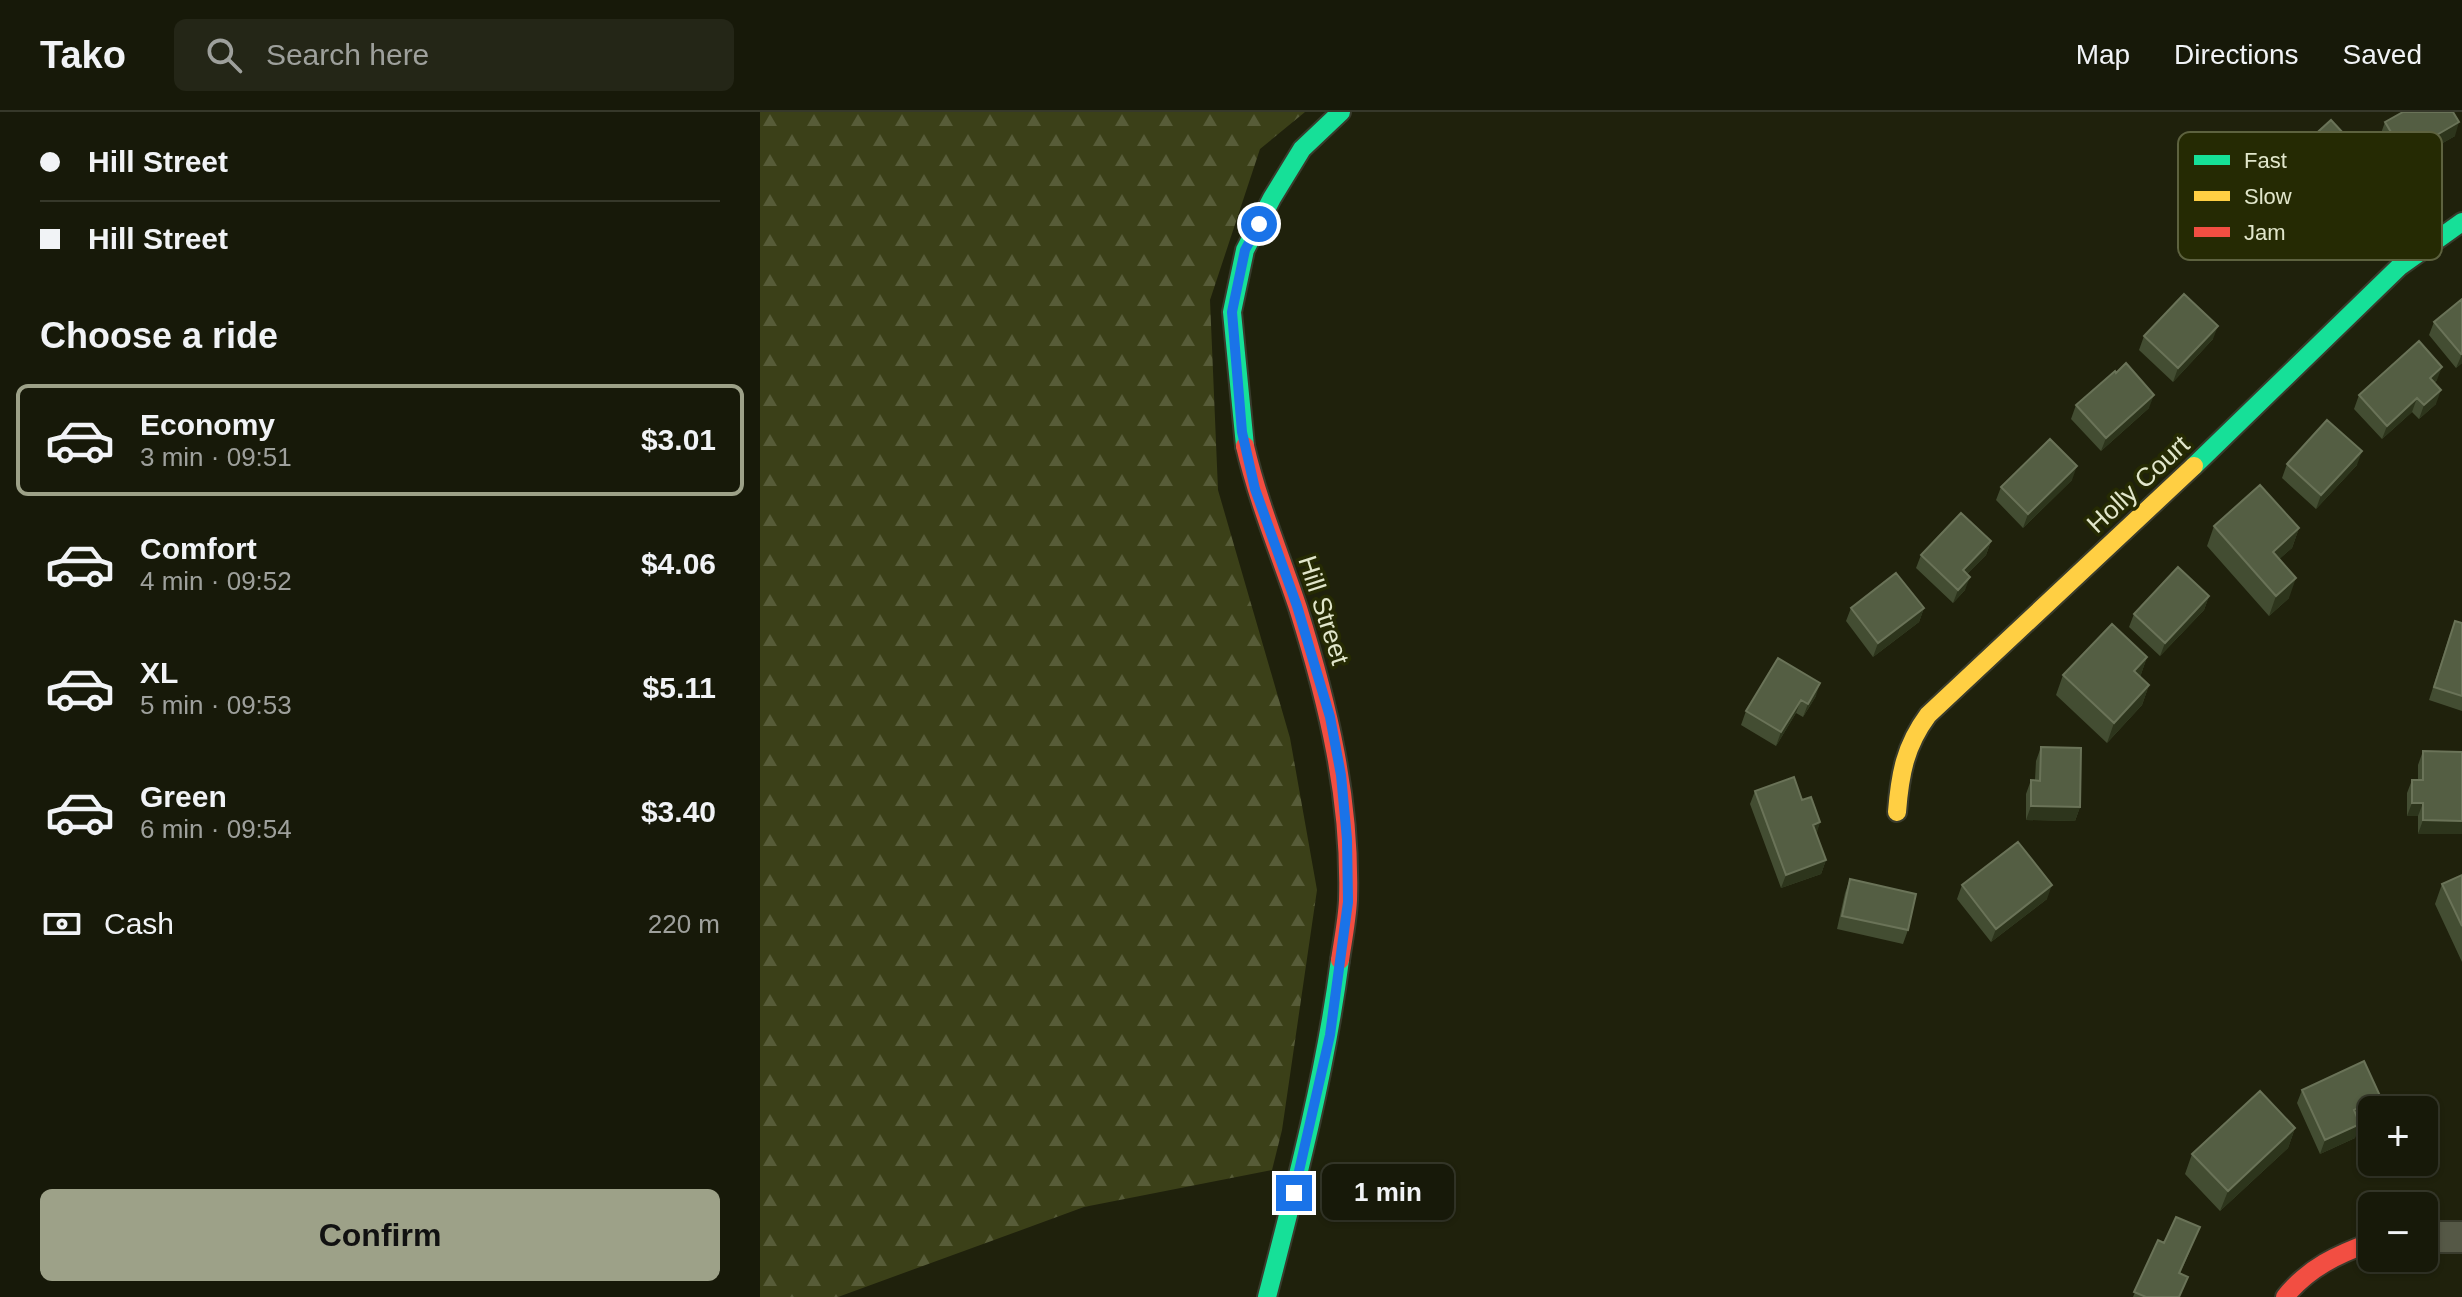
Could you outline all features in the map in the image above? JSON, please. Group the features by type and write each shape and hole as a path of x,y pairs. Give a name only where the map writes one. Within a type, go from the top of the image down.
{"street":[{"name":"Hill Street","path":"1267,1297 1301,1168 1330,1035 1348,902 1347,839 1341,775 1330,717 1297,606 1255,489 1242,432 1232,312 1245,250 1272,198 1302,149 1341,112"},
{"name":"Holly Court","path":"2442,236 2462,222"},
{"name":"Holly Court","path":"1897,812 1902,757 1911,735 1928,715 2254,410 2409,260"},
{"path":"2438,1237 2462,1237"},
{"path":"2285,1297 2315,1267 2358,1246"}],"green space":[{"path":"760,112 1305,112 1260,149 1210,300 1218,490 1290,738 1317,890 1282,1130 1272,1170 1084,1207 838,1297 760,1297"}],"building":[{"path":"2403,112 2453,112 2459,122 2442,132 2391,132 2385,122"},
{"path":"2331,120 2342,132 2318,132"},
{"path":"2184,294 2218,326 2178,368 2144,336"},
{"path":"2462,299 2462,354 2461,354 2434,322"},
{"path":"2419,341 2442,367 2430,378 2441,390 2424,405 2417,398 2387,426 2359,395"},
{"path":"2126,363 2154,395 2106,438 2076,405"},
{"path":"2327,420 2362,451 2321,495 2287,464"},
{"path":"2050,439 2077,466 2028,514 2001,487"},
{"path":"2260,485 2299,528 2273,552 2296,578 2276,596 2214,526"},
{"path":"1961,513 1991,541 1963,570 1970,577 1958,590 1921,555"},
{"path":"2178,567 2209,596 2165,643 2134,614"},
{"path":"1896,573 1924,608 1878,643 1851,608"},
{"path":"2455,621 2462,623 2462,696 2434,687"},
{"path":"2112,624 2147,657 2134,671 2149,685 2114,723 2063,675"},
{"path":"1778,658 1820,683 1808,704 1801,700 1781,732 1746,711"},
{"path":"2041,747 2081,748 2080,807 2031,806 2031,780 2040,781"},
{"path":"2423,751 2462,752 2462,821 2423,820 2423,803 2412,803 2412,780 2423,780"},
{"path":"1794,777 1802,800 1811,797 1820,822 1813,825 1826,860 1786,875 1755,791"},
{"path":"2018,842 2052,885 1996,929 1962,885"},
{"path":"2462,875 2462,926 2442,884"},
{"path":"1850,879 1916,894 1908,930 1842,916"},
{"path":"2364,1061 2380,1096 2358,1096 2358,1108 2354,1110 2358,1125 2325,1140 2302,1090"},
{"path":"2260,1091 2295,1128 2228,1191 2192,1154"},
{"path":"2176,1217 2200,1227 2179,1273 2188,1277 2179,1297 2146,1297 2134,1292 2158,1240 2164,1243"}],"traffic: fast":[{"path":"1245,446 1232,312 1245,250 1302,149 1341,112"},
{"path":"2442,236 2462,222"},
{"path":"2194,466 2409,260"},
{"path":"1267,1297 1318,1088 1340,960"}],"traffic: slow":[{"path":"1897,812 1905,761 1928,715 2194,466"}],"traffic: jam":[{"path":"1245,446 1309,644 1335,752 1348,862 1347,908 1340,960"},
{"path":"2285,1297 2324,1263 2358,1248"}],"route":[{"path":"1259,224 1245,250 1232,312 1242,432 1255,489 1297,606 1330,717 1341,775 1347,839 1348,902 1330,1035 1294,1193"}]}
